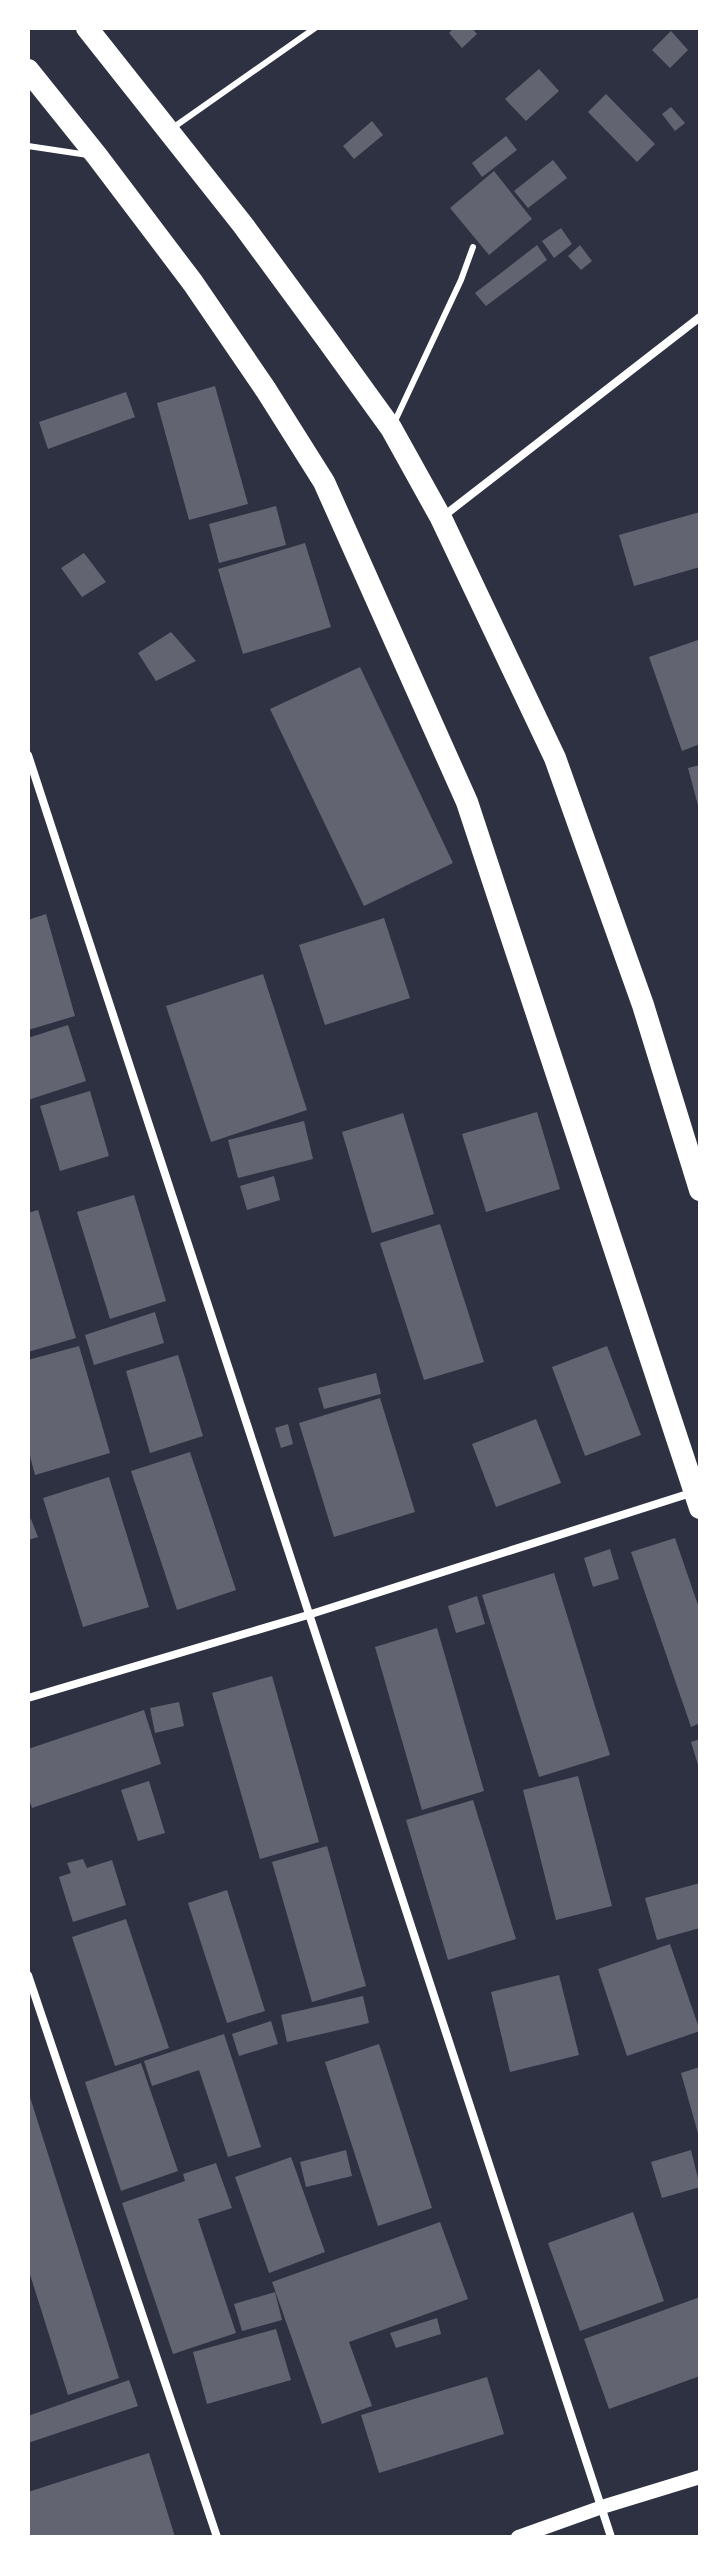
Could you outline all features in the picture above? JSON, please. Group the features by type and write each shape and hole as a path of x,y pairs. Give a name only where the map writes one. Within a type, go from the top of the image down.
{"highway":[{"path":"87,28 243,225 391,428 441,518 555,758 643,1005 700,1190"},
{"path":"28,70 193,283 324,482 467,802 697,1500"}],"street":[{"path":"441,518 700,317"},
{"path":"28,755 611,2537"},
{"path":"28,1698 697,1500"},
{"path":"28,1975 217,2537"},
{"path":"518,2537 700,2477"}],"lane":[{"path":"169,131 315,28"},
{"path":"28,146 97,156"},
{"path":"391,428 461,280 473,247"}],"building":[{"path":"454,28 472,28 477,34 462,48 449,33"},
{"path":"671,31 688,50 670,68 652,50"},
{"path":"539,69 559,91 526,121 505,99"},
{"path":"606,94 655,144 637,162 588,112"},
{"path":"671,107 685,123 675,131 662,114"},
{"path":"372,121 383,135 354,159 343,146"},
{"path":"506,136 517,150 482,177 472,163"},
{"path":"553,160 567,178 528,208 514,191"},
{"path":"494,171 532,219 489,255 450,208"},
{"path":"561,228 572,244 554,258 542,241"},
{"path":"537,245 547,260 486,306 475,293"},
{"path":"580,245 592,261 581,270 568,256"},
{"path":"215,386 248,504 189,520 157,403"},
{"path":"126,392 135,417 48,449 39,422"},
{"path":"276,506 286,545 219,563 209,524"},
{"path":"700,512 700,567 634,586 619,535"},
{"path":"305,543 331,627 243,654 218,569"},
{"path":"84,553 106,582 82,597 61,568"},
{"path":"171,632 196,661 156,681 138,653"},
{"path":"698,640 700,744 682,751 649,657"},
{"path":"360,667 453,863 364,906 270,709"},
{"path":"700,765 700,809 699,809 688,768"},
{"path":"46,914 75,1016 28,1030 28,920"},
{"path":"384,918 410,998 325,1025 299,945"},
{"path":"263,974 307,1110 211,1142 166,1006"},
{"path":"68,1025 86,1081 28,1100 28,1038"},
{"path":"90,1091 109,1156 60,1171 40,1106"},
{"path":"537,1112 560,1189 486,1212 462,1134"},
{"path":"403,1113 434,1214 372,1233 342,1132"},
{"path":"304,1121 313,1159 238,1178 228,1140"},
{"path":"274,1176 280,1200 247,1210 240,1186"},
{"path":"134,1195 166,1301 110,1319 77,1212"},
{"path":"38,1210 76,1338 28,1352 28,1213"},
{"path":"440,1224 484,1362 424,1380 380,1243"},
{"path":"155,1312 164,1343 94,1365 85,1335"},
{"path":"79,1346 110,1453 35,1475 28,1449 28,1360"},
{"path":"607,1346 641,1435 585,1456 552,1367"},
{"path":"178,1355 203,1436 150,1453 126,1371"},
{"path":"376,1373 381,1394 324,1409 318,1388"},
{"path":"380,1398 415,1512 334,1537 299,1423"},
{"path":"536,1419 561,1483 496,1507 472,1444"},
{"path":"288,1424 293,1444 281,1448 275,1428"},
{"path":"190,1452 236,1590 177,1610 131,1471"},
{"path":"109,1477 149,1607 83,1627 43,1498"},
{"path":"31,1519 38,1537 28,1540 28,1520"},
{"path":"675,1538 700,1611 700,1723 691,1727 631,1552"},
{"path":"610,1549 619,1579 593,1587 584,1558"},
{"path":"554,1573 610,1755 539,1777 482,1595"},
{"path":"477,1596 485,1624 456,1633 448,1606"},
{"path":"437,1628 484,1791 422,1810 375,1647"},
{"path":"272,1676 319,1842 260,1859 212,1693"},
{"path":"179,1702 184,1726 155,1733 150,1708"},
{"path":"144,1710 161,1764 32,1808 28,1796 28,1749"},
{"path":"700,1739 700,1768 699,1768 691,1742"},
{"path":"578,1776 612,1906 556,1920 523,1790"},
{"path":"149,1781 165,1833 138,1841 121,1790"},
{"path":"473,1800 516,1939 448,1960 406,1820"},
{"path":"327,1846 366,1986 312,2002 272,1862"},
{"path":"83,1859 87,1868 112,1860 126,1905 73,1922 59,1877 71,1873 67,1863"},
{"path":"700,1883 700,1928 657,1940 645,1898"},
{"path":"227,1890 265,2011 227,2023 188,1903"},
{"path":"126,1919 169,2048 115,2066 72,1937"},
{"path":"670,1944 700,2031 627,2056 598,1969"},
{"path":"559,1975 579,2055 510,2072 491,1992"},
{"path":"363,1996 369,2023 287,2042 281,2015"},
{"path":"271,2021 278,2044 239,2056 232,2034"},
{"path":"224,2034 261,2147 228,2157 199,2070 152,2086 144,2061"},
{"path":"379,2044 432,2208 378,2226 325,2062"},
{"path":"141,2063 178,2171 121,2191 85,2082"},
{"path":"700,2067 700,2137 699,2137 681,2073"},
{"path":"29,2094 119,2378 68,2395 28,2268"},
{"path":"346,2150 352,2176 306,2187 300,2162"},
{"path":"691,2150 700,2187 662,2198 651,2162"},
{"path":"291,2157 325,2252 269,2273 235,2177"},
{"path":"216,2163 232,2208 198,2219 236,2333 173,2354 122,2203 185,2181 183,2174"},
{"path":"633,2212 664,2301 580,2331 548,2243"},
{"path":"440,2222 468,2299 349,2342 372,2406 322,2424 272,2282"},
{"path":"275,2292 282,2320 242,2331 234,2304"},
{"path":"700,2297 700,2376 609,2409 584,2339"},
{"path":"437,2318 441,2334 396,2348 390,2333"},
{"path":"276,2329 291,2380 207,2404 193,2352"},
{"path":"487,2377 504,2434 379,2473 361,2415"},
{"path":"129,2380 138,2406 28,2443 28,2416"},
{"path":"149,2453 175,2537 31,2537 28,2492"}]}
